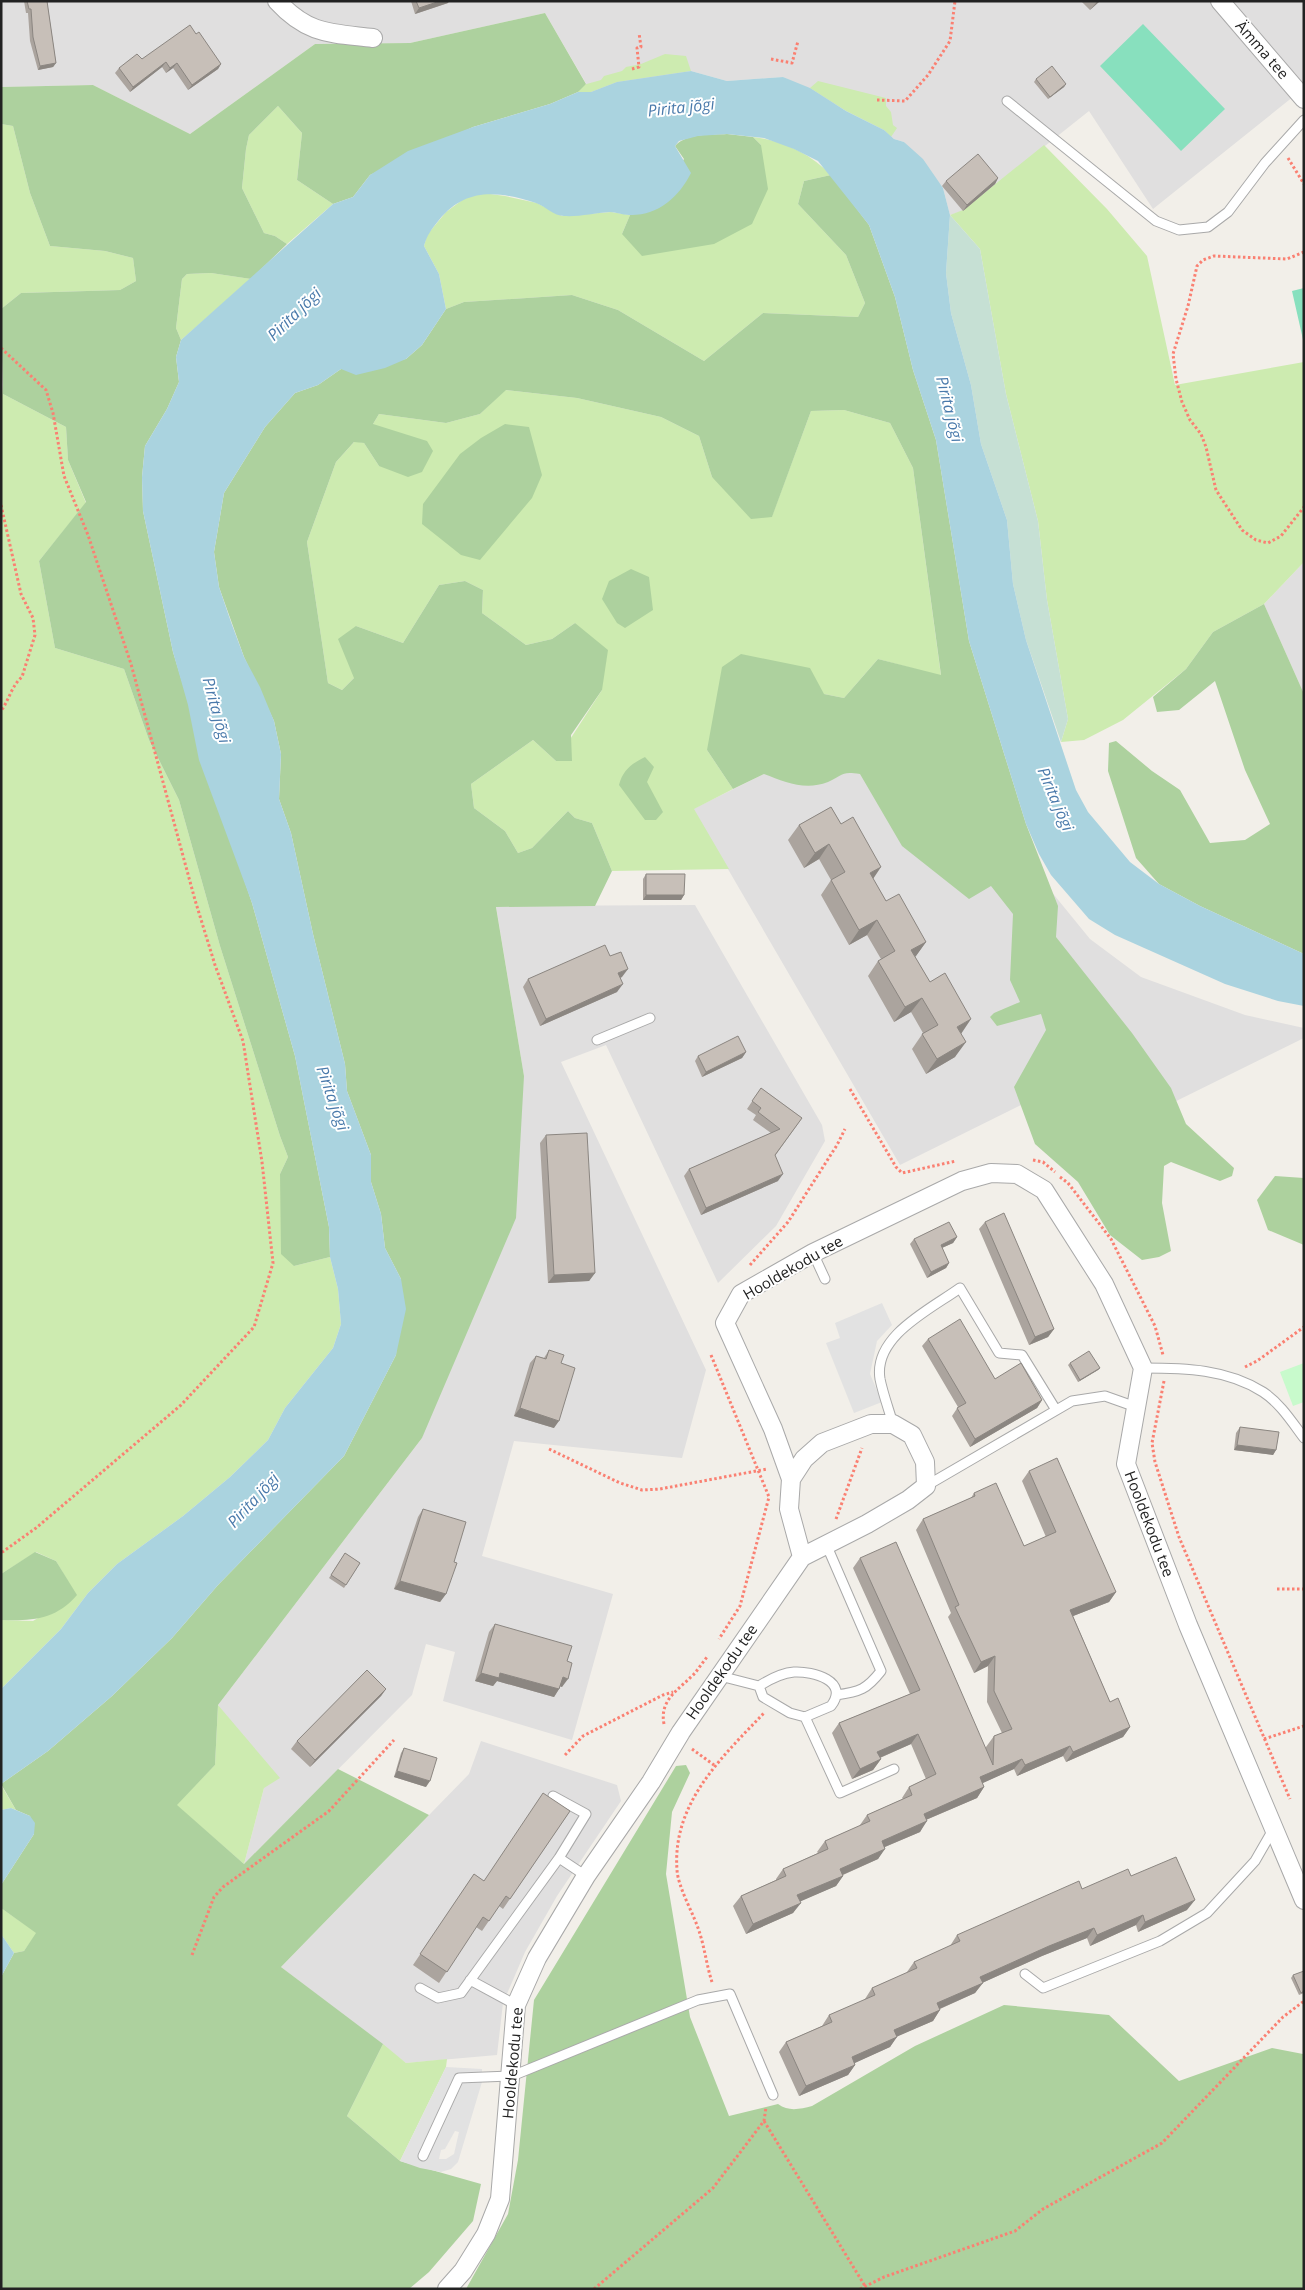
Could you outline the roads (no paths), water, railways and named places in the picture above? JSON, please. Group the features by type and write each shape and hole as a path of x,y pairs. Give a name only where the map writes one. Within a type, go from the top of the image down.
{"street":[{"path":"277,1 289,14 319,32 373,38"},
{"name":"Ämma tee","path":"1220,1 1304,99"},
{"name":"Hooldekodu tee","path":"447,2289 463,2271 486,2234 500,2199 512,2076 516,2005 537,1958 586,1876 651,1782 677,1738 802,1557 789,1509 791,1479 773,1429 725,1323 741,1294 813,1253 962,1181 991,1173 1017,1174 1044,1190 1104,1284 1144,1368 1126,1464 1188,1625 1304,1900"},
{"path":"791,1479 804,1459 822,1443 871,1424 893,1424 912,1435 925,1462 926,1486 883,1514 802,1557"}],"lane":[{"path":"1007,100 1156,221 1179,230 1208,227 1228,212 1304,120"},
{"path":"597,1040 650,1018"},
{"path":"813,1253 825,1279"},
{"path":"893,1424 880,1378 885,1347 907,1325 960,1288 999,1352 1022,1355 1056,1410"},
{"path":"1144,1368 1191,1369 1226,1375 1264,1393 1288,1416 1304,1438"},
{"path":"926,1486 1072,1401 1104,1396 1136,1407"},
{"path":"826,1544 881,1671 869,1686 853,1693 836,1694"},
{"path":"720,1676 759,1686 772,1678 794,1672 814,1673 829,1679 834,1685 836,1694 831,1706 806,1717 790,1713 772,1704 763,1697 759,1686"},
{"path":"806,1717 840,1793 894,1769"},
{"path":"420,1988 438,1998 461,1993 559,1858 586,1814 553,1796"},
{"path":"1025,1974 1043,1988 1160,1941 1207,1913 1255,1861 1274,1828"},
{"path":"559,1858 586,1876"},
{"path":"470,1980 516,2005"},
{"path":"423,2156 459,2078 512,2076 698,2000 730,1994 773,2095"}],"water":[{"name":"Pirita jõgi","path":"691,71 727,81 783,77 810,88 846,111 884,130 894,139 904,142 923,159 943,188 950,215 946,273 951,313 971,385 981,444 1007,520 1013,584 1026,640 1076,790 1088,812 1130,862 1159,884 1200,906 1304,954 1304,1006 1278,1001 1225,984 1115,935 1089,919 1051,875 1039,854 1026,824 969,641 936,440 913,370 895,297 869,225 818,161 794,149 764,138 727,134 698,136 679,141 675,146 691,173 686,182 674,197 649,212 629,215 610,212 564,216 536,203 496,194 472,197 460,202 449,209 439,220 426,239 424,246 439,274 446,309 422,345 406,359 385,368 356,375 341,369 318,385 295,393 265,427 224,493 214,552 219,587 231,622 244,657 260,687 274,721 281,754 279,799 291,833 313,934 345,1064 347,1091 371,1155 371,1182 381,1214 385,1248 401,1279 406,1309 396,1355 344,1456 218,1585 172,1638 112,1696 48,1751 1,1784 1,1689 61,1629 88,1593 117,1564 183,1516 230,1477 268,1440 285,1408 333,1348 341,1324 338,1289 330,1257 329,1227 295,1056 252,903 199,760 188,705 173,652 143,511 142,477 145,446 167,409 179,382 176,357 181,340 333,204 353,197 370,175 408,151 473,127 550,104 578,92 591,92 617,82"},
{"path":"11,1808 30,1816 35,1823 34,1834 1,1885 1,1810"},
{"path":"1,1934 14,1953 1,1977"}]}
